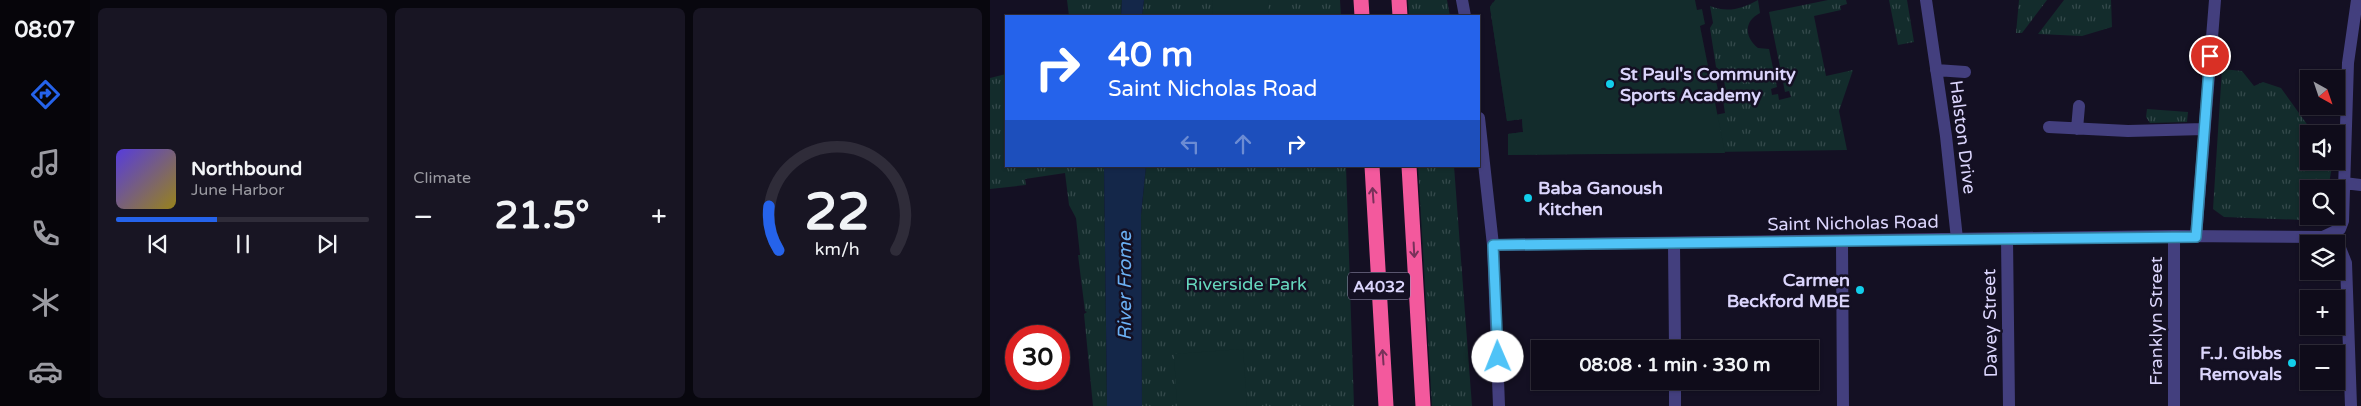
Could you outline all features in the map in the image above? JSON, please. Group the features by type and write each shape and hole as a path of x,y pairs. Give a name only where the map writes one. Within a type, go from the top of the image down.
{"highway":[{"path":"1362,0 1362,15"},
{"path":"1399,0 1400,15"},
{"name":"A4032","path":"1372,167 1386,406"},
{"name":"A4032","path":"1409,167 1423,406"}],"street":[{"path":"1462,0 1465,15"},
{"name":"Halston Drive","path":"1926,0 1957,239"},
{"path":"2196,237 2215,0"},
{"path":"2344,180 2348,63 2357,0"},
{"name":"Halston Drive","path":"1936,70 1965,72"},
{"path":"2077,129 2079,106"},
{"path":"1480,127 1493,245 1499,406"},
{"path":"2049,127 2128,132 2204,129"},
{"path":"2345,182 2361,184"},
{"path":"2342,225 2334,234 2346,263 2351,406"},
{"name":"Saint Nicholas Road","path":"1493,245 1842,242 2174,236 2323,237 2334,234"},
{"name":"Franklyn Street","path":"2174,236 2174,406"},
{"name":"Davey Street","path":"2007,239 2009,406"},
{"path":"1842,242 1843,406"},
{"path":"1674,244 1674,340"},
{"path":"1675,390 1675,406"}],"green space":[{"path":"1067,0 1122,0 1121,15 1069,15"},
{"path":"1144,0 1340,0 1341,15 1142,15"},
{"path":"1213,0 1269,0 1268,15 1212,15"},
{"path":"1408,0 1447,0 1450,15 1409,15"},
{"name":"St Paul's Community Sports Academy","path":"1495,0 1695,0 1697,10 1702,9 1705,24 1700,26 1710,76 1715,76 1718,90 1713,92 1725,153 1508,155 1508,134 1523,132 1522,119 1507,121 1490,7"},
{"path":"1758,0 1760,13 1751,20 1748,34 1753,44 1758,48 1769,49 1777,87 1771,89 1772,95 1778,94 1779,100 1791,97 1789,91 1785,92 1769,12 1828,0 1846,0 1847,4 1840,6 1841,10 1814,16 1826,76 1853,70 1839,111 1847,150 1508,155 1508,134 1523,132 1522,119 1507,121 1490,7 1493,2 1533,151 1725,113 1722,94 1725,87 1723,73 1716,67 1710,28 1713,23 1710,6 1728,10 1746,6"},
{"path":"1889,0 1907,0 1914,42 1898,45"},
{"path":"2019,0 2047,0 2022,33 2016,33"},
{"path":"2064,0 2111,0 2112,27 2082,36 2038,34"},
{"path":"2222,69 2242,71 2254,86 2263,82 2281,88 2308,125 2300,125 2300,170 2331,170 2330,180 2300,180 2300,220 2224,217 2213,209"},
{"path":"1005,74 1005,167 1104,167 1107,406 1093,406 1084,314 1087,312 1085,311 1078,255 1080,255 1076,218 1069,205 1065,173 1025,179 1026,185 990,189 990,78"},
{"path":"2147,109 2188,112 2187,122 2150,123 2146,117"},
{"name":"Riverside Park","path":"1146,167 1346,167 1354,406 1142,406 1141,215"},
{"path":"1418,167 1454,167 1472,406 1432,406"},
{"path":"1243,349 1247,406 1177,406 1174,354"}],"water":[{"path":"1122,0 1144,0 1142,15 1121,15"},
{"name":"River Frome","path":"1104,167 1146,167 1141,215 1142,406 1107,406"}],"place":[{"name":"St Paul's Community Sports Academy","path":"1610,84"},
{"name":"Baba Ganoush Kitchen","path":"1528,198"},
{"name":"Carmen Beckford MBE","path":"1860,290"},
{"name":"F.J. Gibbs Removals","path":"2292,363"}],"route":[{"path":"1498,357 1493,245 2196,237 2210,56"}]}
